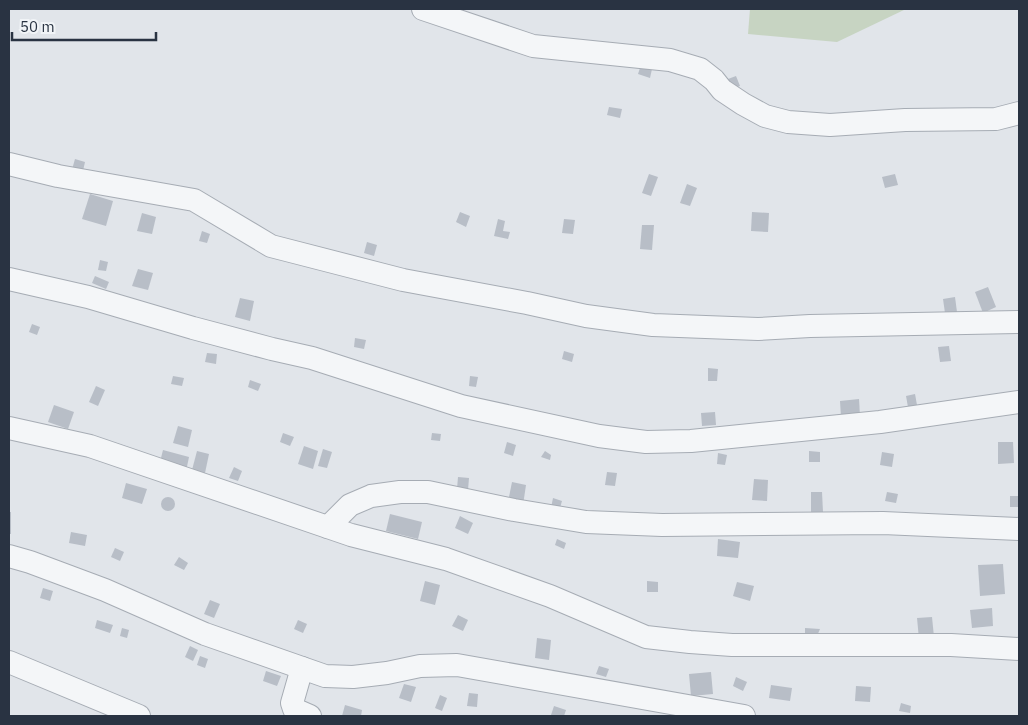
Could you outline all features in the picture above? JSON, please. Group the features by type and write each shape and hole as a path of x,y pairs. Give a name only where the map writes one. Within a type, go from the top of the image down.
{"street":[{"path":"423,9 533,46 670,60 700,69 714,80 722,90 744,104 765,116 788,122 830,125 905,120 996,119 1019,113"},
{"path":"9,164 58,176 194,200 271,246 402,280 586,316 653,325 758,329 810,326 1019,322"},
{"path":"9,279 88,297 272,350 312,358 461,406 599,436 646,442 691,441 880,422 1019,402"},
{"path":"9,428 90,446 351,535 446,560 550,596 646,637 732,645 951,645 1019,649"},
{"path":"328,527 350,505 371,496 400,492 428,492 514,510 586,522 662,525 883,523 1019,529"},
{"path":"9,556 97,587 205,634 325,676 353,677 387,673 420,666 457,665 744,716"},
{"path":"9,662 139,716"},
{"path":"302,668 292,704 294,709 310,716"}],"green space":[{"path":"750,9 906,9 837,42 748,34"}],"building":[{"path":"641,65 652,69 650,78 638,74"},
{"path":"736,76 740,86 732,89 728,79"},
{"path":"609,107 622,109 620,118 607,115"},
{"path":"75,159 85,162 82,175 71,173"},
{"path":"649,174 658,177 651,196 642,193"},
{"path":"895,174 898,185 885,188 882,177"},
{"path":"687,184 697,188 690,206 680,203"},
{"path":"90,194 113,201 106,226 82,219"},
{"path":"460,212 470,216 466,227 456,222"},
{"path":"752,212 769,213 768,232 751,231"},
{"path":"142,213 156,217 152,234 137,231"},
{"path":"498,219 505,221 503,231 510,232 508,239 494,236"},
{"path":"564,219 575,220 573,234 562,233"},
{"path":"642,225 654,225 652,250 640,249"},
{"path":"202,231 210,234 207,243 199,241"},
{"path":"367,242 377,245 374,256 364,253"},
{"path":"100,260 108,262 106,271 98,270"},
{"path":"138,269 153,273 148,290 132,286"},
{"path":"95,276 109,282 106,289 92,283"},
{"path":"988,287 996,307 983,313 975,292"},
{"path":"955,297 957,312 945,313 943,299"},
{"path":"240,298 254,301 250,321 235,317"},
{"path":"32,324 40,327 37,335 29,332"},
{"path":"355,338 366,340 364,349 354,347"},
{"path":"949,346 951,361 940,362 938,347"},
{"path":"564,351 574,354 572,362 562,359"},
{"path":"207,353 217,354 216,364 205,362"},
{"path":"708,368 718,369 717,381 708,381"},
{"path":"173,376 184,378 182,386 171,384"},
{"path":"470,376 478,377 476,387 469,386"},
{"path":"250,380 261,384 258,391 248,387"},
{"path":"96,386 105,390 98,406 89,402"},
{"path":"915,394 917,405 908,407 906,396"},
{"path":"859,399 860,416 841,417 840,401"},
{"path":"54,405 74,412 68,429 48,422"},
{"path":"715,412 716,425 702,426 701,413"},
{"path":"178,426 192,430 188,447 173,443"},
{"path":"283,433 294,437 290,446 280,442"},
{"path":"432,433 441,434 440,441 431,440"},
{"path":"507,442 516,445 513,456 504,453"},
{"path":"998,442 1013,442 1014,463 998,464"},
{"path":"304,446 318,451 313,469 298,464"},
{"path":"323,449 332,452 327,468 318,466"},
{"path":"163,450 189,457 185,476 158,470"},
{"path":"197,451 209,454 205,473 192,470"},
{"path":"545,451 551,455 550,460 541,457"},
{"path":"809,451 820,452 820,462 809,462"},
{"path":"882,452 894,454 892,467 880,465"},
{"path":"718,453 727,455 725,465 717,464"},
{"path":"234,467 242,471 238,481 229,478"},
{"path":"607,472 617,473 615,486 605,485"},
{"path":"458,477 469,478 468,490 457,489"},
{"path":"754,479 768,480 767,501 752,500"},
{"path":"512,482 526,485 523,505 508,502"},
{"path":"126,483 147,489 142,504 122,498"},
{"path":"811,492 822,492 823,512 811,513"},
{"path":"887,492 898,494 896,503 885,501"},
{"path":"1010,496 1019,496 1019,507 1010,507"},
{"path":"165,497 171,497 175,504 171,511 165,511 161,507 161,501"},
{"path":"553,498 562,501 559,511 551,508"},
{"path":"9,512 11,512 11,534 9,534"},
{"path":"390,514 422,522 418,539 386,531"},
{"path":"460,516 473,523 468,534 455,528"},
{"path":"71,532 87,535 85,546 69,543"},
{"path":"557,539 566,543 564,549 555,545"},
{"path":"718,539 740,542 738,558 717,556"},
{"path":"115,548 124,552 120,561 111,557"},
{"path":"179,557 188,563 184,570 174,565"},
{"path":"1003,564 1005,594 980,596 978,565"},
{"path":"425,581 440,585 435,605 420,601"},
{"path":"647,581 658,582 658,592 647,592"},
{"path":"737,582 754,586 750,601 733,596"},
{"path":"43,588 53,591 50,601 40,598"},
{"path":"210,600 220,604 214,618 204,614"},
{"path":"992,608 993,626 972,628 970,610"},
{"path":"458,615 468,620 463,631 452,626"},
{"path":"932,617 934,637 919,639 917,618"},
{"path":"97,620 113,625 110,633 95,628"},
{"path":"298,620 307,624 303,633 294,629"},
{"path":"122,628 129,630 127,638 120,636"},
{"path":"805,628 820,629 816,638 805,638"},
{"path":"537,638 551,640 549,660 535,658"},
{"path":"190,646 198,650 193,661 185,657"},
{"path":"200,656 208,659 205,668 197,665"},
{"path":"599,666 609,669 606,677 596,674"},
{"path":"266,671 281,676 277,686 263,681"},
{"path":"711,672 713,694 691,696 689,674"},
{"path":"736,677 747,682 743,691 733,686"},
{"path":"404,684 416,687 411,702 399,698"},
{"path":"771,685 792,688 790,701 769,698"},
{"path":"856,686 871,687 870,702 855,701"},
{"path":"469,693 478,694 477,707 467,706"},
{"path":"440,695 447,698 442,711 435,708"},
{"path":"901,703 911,706 910,713 899,711"},
{"path":"345,705 362,710 361,716 342,716"},
{"path":"554,706 566,710 564,716 551,715"}]}
